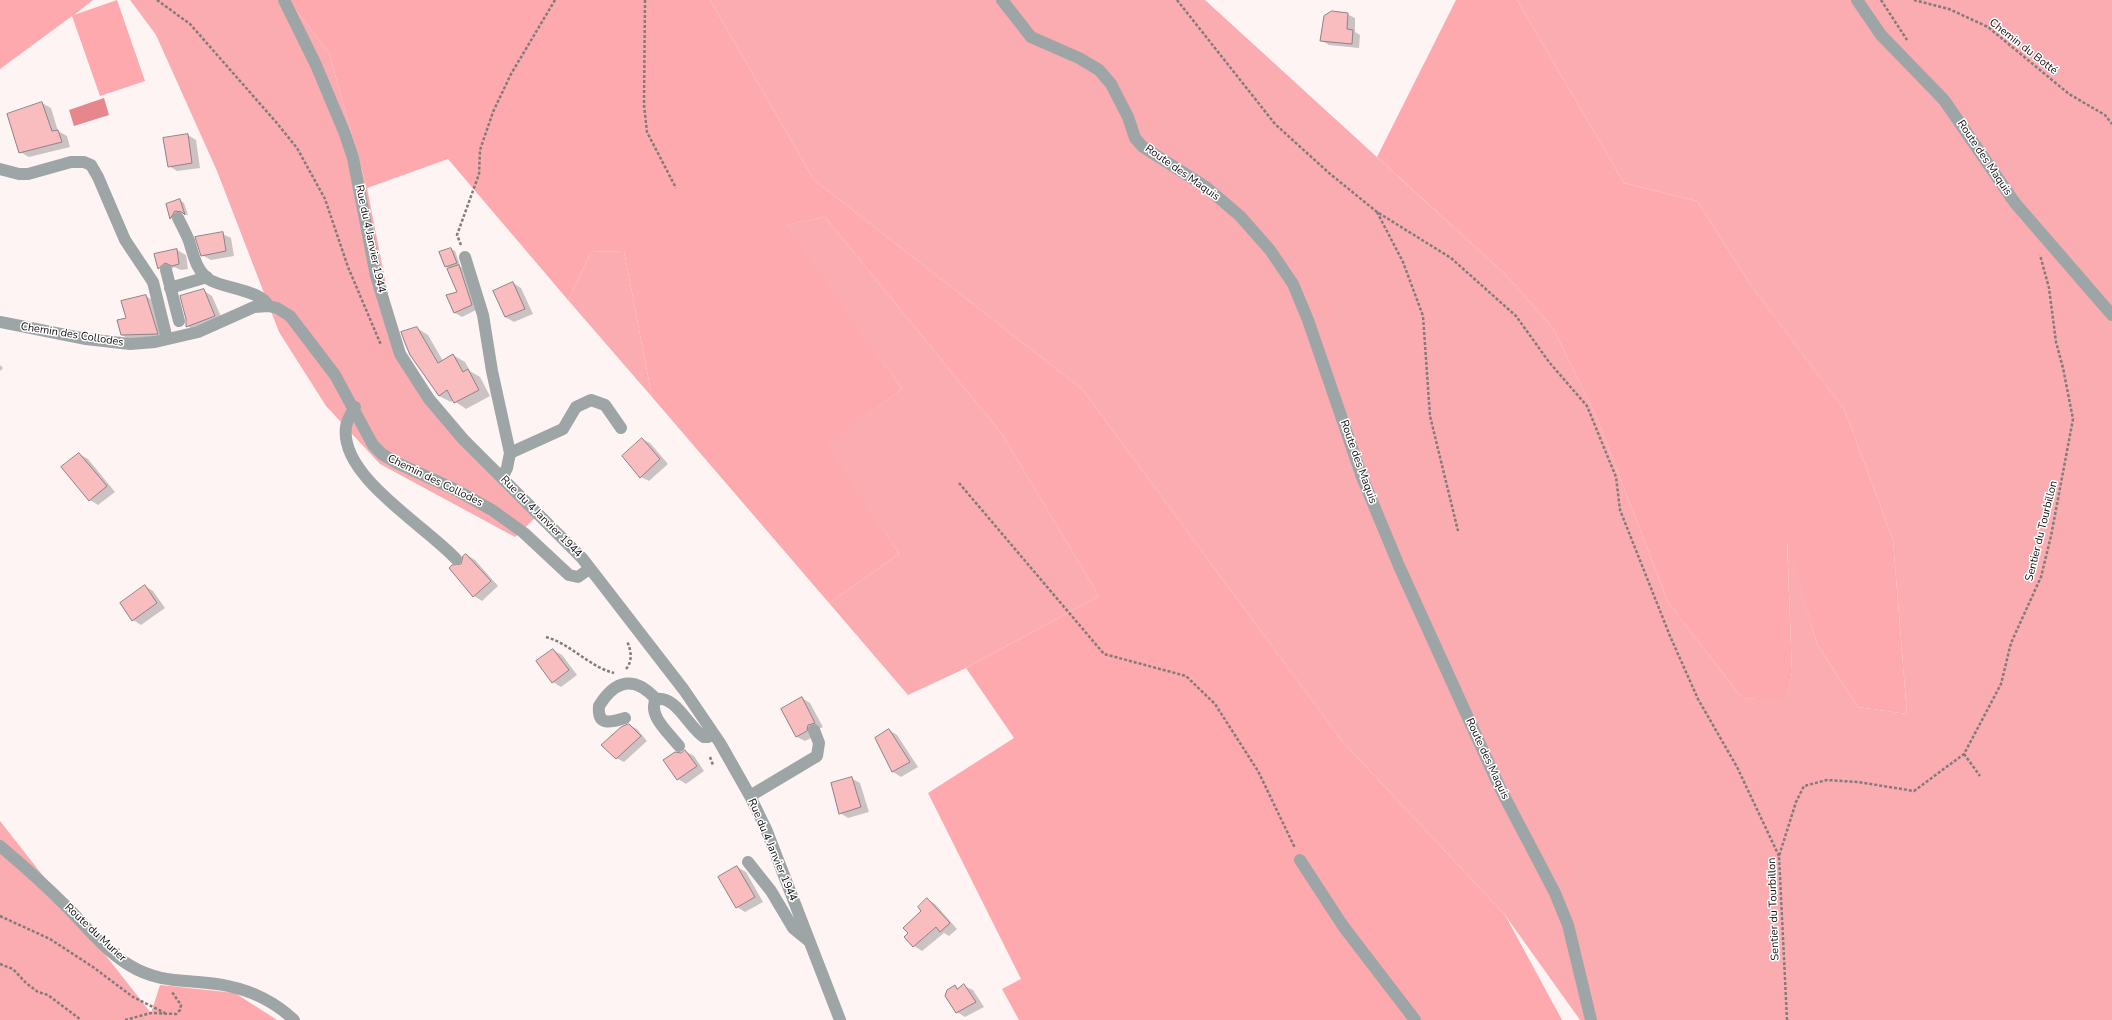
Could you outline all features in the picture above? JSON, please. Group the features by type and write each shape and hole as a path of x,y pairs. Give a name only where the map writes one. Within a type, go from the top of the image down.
{"street":[{"name":"Rue du 4 Janvier 1944","path":"284,0 316,65 345,134 353,158 376,276 400,354 429,399 502,478 573,548 684,690 713,733 750,796 766,830 840,1020"},
{"name":"Route des Maquis","path":"1002,0 1031,37 1079,58 1099,70 1111,84 1128,117 1135,138 1143,147 1206,188 1240,216 1270,250 1293,284 1308,320 1362,477 1399,566 1500,788 1555,893 1568,926 1591,1020"},
{"name":"Route des Maquis","path":"1857,0 1881,35 1944,100 2015,204 2112,315"},
{"path":"0,169 19,174 28,174 71,162 84,162 91,165 98,177 126,240 153,282 167,339"},
{"path":"178,218 186,233 198,267 207,277 216,283 262,299 268,306"},
{"path":"465,257 483,315 492,371 510,453 507,468 502,478"},
{"path":"166,270 179,321"},
{"path":"170,288 207,277"},
{"name":"Chemin des Collodes","path":"0,322 110,343 143,343 167,339 214,326 254,307 268,306 290,316 335,375 355,407 373,445 387,458 454,489 492,510 524,533 569,576 578,577 589,570"},
{"path":"510,453 563,429 576,407 591,400 605,405 621,428"},
{"path":"355,407 348,419 346,428 353,458 359,469 388,500 437,540 456,559"},
{"path":"625,718 611,722 603,721 600,718 599,706 609,691 618,686 632,683 646,688 656,698 661,698 671,703 704,737 708,737 713,733"},
{"path":"656,698 654,712 679,746"},
{"path":"750,796 817,756 819,743 814,730"},
{"name":"Route du Murier","path":"0,846 38,879 109,950 123,961 153,976 179,982 228,986 250,992 271,1002 294,1020"},
{"path":"1300,860 1343,926 1415,1020"},
{"path":"748,862 771,891 793,928 809,941"}],"path":[{"path":"157,0 190,24 297,148 324,199 348,267 383,350"},
{"path":"465,257 457,235 479,174 480,150 493,112 514,68 554,0"},
{"path":"645,0 644,105 647,132 676,188"},
{"path":"1177,0 1275,124 1329,173 1377,212 1451,258 1516,316 1549,362 1587,406 1616,477 1620,510 1670,636 1698,698 1737,767 1779,856"},
{"path":"1881,0 1909,44"},
{"name":"Chemin du Botté","path":"1914,0 1949,8 1988,27 2069,94 2105,115 2112,124"},
{"path":"1377,212 1403,262 1423,316 1430,416 1458,531"},
{"name":"Sentier du Tourbillon","path":"1787,1020 1779,856 1794,808 1804,786 1827,780 1858,782 1914,791 1964,754 2001,684 2011,643 2041,577 2061,491 2073,419 2063,368 2056,342 2049,288 2040,253"},
{"path":"959,482 1004,534 1045,586 1104,654 1186,676 1215,704 1258,771 1300,860"},
{"path":"624,671 630,663 631,656 625,636"},
{"path":"546,637 560,643 605,671 619,673"},
{"path":"1964,754 1980,776"},
{"path":"0,916 50,939 93,967 132,997 165,1013"},
{"path":"0,964 13,969 26,983 38,992 48,995 81,1020"},
{"path":"125,1020 151,1013 176,1014 180,1010 181,1005 170,988 172,984 179,982"}],"shaded area":[{"path":"0,0 93,0 74,15 117,0 145,81 100,96 72,16 0,69"},
{"path":"130,0 288,0 329,53 367,188 391,310 405,360 435,401 535,518 515,537 380,464 326,406 279,332 217,171 156,35"},
{"path":"288,0 710,0 814,180 1082,389 1342,741 1505,915 1562,1020 1019,1020 1002,989 1021,979 928,793 1014,738 966,668 1099,596 1002,434 825,217 787,225 902,389 828,444 899,554 829,603 652,397 624,251 591,252 568,300 448,159 367,188 329,53"},
{"path":"710,0 1205,0 1506,275 1553,328 1597,418 1668,602 1742,698 1786,700 1792,673 1787,539 1817,644 1858,707 1907,714 1893,540 1845,411 1750,284 1697,201 1624,183 1517,0 2112,0 2112,1020 1580,1020 1505,915 1342,741 1082,389 814,180"},
{"path":"1456,0 1517,0 1624,183 1697,201 1750,284 1845,411 1893,540 1907,714 1858,707 1817,644 1787,541 1792,673 1786,701 1742,698 1668,602 1597,418 1553,328 1506,275 1377,157"},
{"path":"104,98 109,115 74,126 69,110"},
{"path":"825,217 1002,434 1099,596 966,668 908,695 829,603 899,554 827,444 902,389 786,225"},
{"path":"624,251 652,397 568,300 591,252"},
{"path":"0,821 151,1013 146,1020 0,1020"},
{"path":"160,985 235,993 277,1020 146,1020 151,1013"}],"building":[{"path":"1332,11 1348,13 1347,29 1353,30 1352,44 1320,41 1324,16"},
{"path":"42,102 52,131 58,130 62,142 19,153 7,114"},
{"path":"188,134 192,163 168,167 163,138"},
{"path":"180,199 185,215 182,212 175,211 170,219 166,204"},
{"path":"223,232 226,251 201,256 195,237"},
{"path":"451,248 457,263 445,267 439,252"},
{"path":"177,249 179,264 172,266 165,263 158,269 154,254"},
{"path":"459,265 472,305 454,313 446,295 457,292 447,269"},
{"path":"513,282 525,309 505,317 493,291"},
{"path":"204,289 215,316 186,327 186,319 180,296"},
{"path":"146,295 158,334 121,335 117,320 126,318 121,301"},
{"path":"417,327 438,363 453,354 463,372 468,369 479,390 454,403 447,390 439,396 410,355 401,332"},
{"path":"642,438 660,459 640,478 622,456"},
{"path":"79,453 107,486 89,501 61,467"},
{"path":"466,554 491,581 473,597 449,568 452,565 461,564 463,556"},
{"path":"145,585 157,603 132,621 120,603"},
{"path":"553,649 569,670 552,683 536,661"},
{"path":"802,697 815,723 808,725 807,731 796,737 781,709"},
{"path":"629,724 641,736 616,759 601,745 621,727"},
{"path":"889,729 910,762 892,772 875,738"},
{"path":"685,750 697,766 677,780 663,760 675,752 681,753"},
{"path":"852,777 861,807 839,814 831,783"},
{"path":"737,866 755,897 736,908 718,877"},
{"path":"927,898 950,923 940,932 936,927 913,947 904,937 908,933 903,928 921,911 918,907"},
{"path":"964,984 976,1002 956,1013 945,996 947,990 955,985 957,989"}]}
